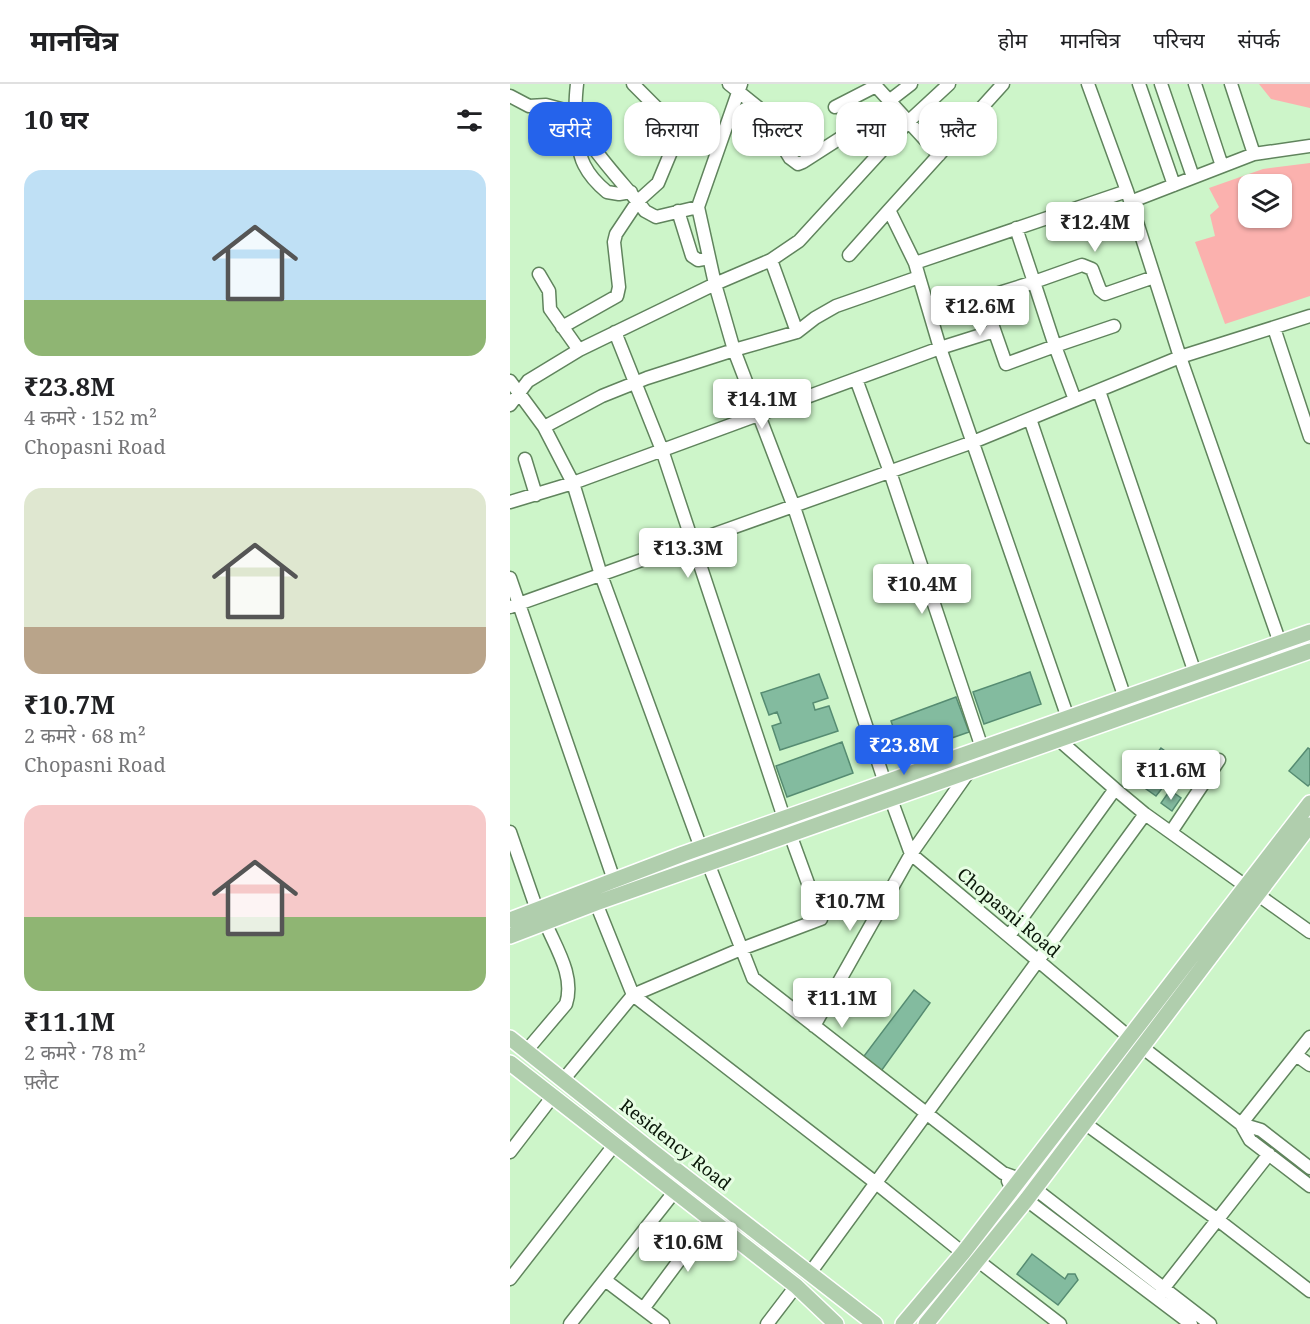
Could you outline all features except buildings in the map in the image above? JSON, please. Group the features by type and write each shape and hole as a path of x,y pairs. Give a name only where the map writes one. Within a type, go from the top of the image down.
{"main road":[{"path":"510,936 541,916 614,880 1310,632"},
{"path":"510,921 596,903 1310,651"},
{"path":"903,1324 1136,1041 1251,890 1310,803"},
{"path":"1251,890 1310,825"},
{"name":"Residency Road","path":"510,1038 875,1324"},
{"path":"926,1324 1083,1122 1136,1041"},
{"path":"510,1063 796,1286 836,1324"},
{"path":"818,1306 823,1324"}],"street":[{"path":"576,102 577,84"},
{"path":"562,327 617,296 619,287 614,242 616,234 634,197 658,183 680,129 674,119 656,107 633,84"},
{"path":"889,101 911,84"},
{"path":"510,405 528,381 579,350 715,284 771,260 799,241 908,122 949,84"},
{"path":"987,102 1003,84"},
{"path":"1088,84 1280,643"},
{"path":"1139,84 1174,185"},
{"path":"1161,84 1193,177"},
{"path":"1195,84 1222,166"},
{"path":"1231,84 1254,154"},
{"path":"835,107 875,85 919,133"},
{"path":"602,156 645,211 656,217 698,207 736,86 760,109 789,158 798,164 836,141"},
{"path":"510,96 528,105"},
{"path":"915,262 1016,228 1174,185 1254,154 1310,146"},
{"path":"582,156 585,168 607,192 634,197"},
{"path":"849,255 937,156"},
{"name":"Chopasni Road","path":"698,207 715,284 734,350 794,507 890,798 911,854 1038,961 1241,1124"},
{"path":"889,210 915,262 940,348 973,442 1060,721 1059,740 1145,814 1310,932"},
{"path":"678,211 692,256 698,260 710,258"},
{"path":"1016,228 1075,400"},
{"path":"771,260 797,332"},
{"path":"1114,326 1006,364 984,298 1082,265 1092,269 1100,290 1105,294 1154,277"},
{"path":"539,274 549,291 550,309 579,350"},
{"path":"544,427 602,396 636,382 797,332 836,306 919,277"},
{"path":"515,605 973,442 1180,357 1310,316"},
{"path":"1274,328 1310,436"},
{"path":"510,502 573,483 940,348 994,331"},
{"path":"615,332 662,450 784,818"},
{"path":"856,379 890,472 982,748"},
{"path":"510,381 544,427 573,483 601,575 701,848"},
{"path":"1099,391 1195,673"},
{"path":"1029,419 1125,698"},
{"path":"525,459 536,495"},
{"path":"510,578 515,605 614,880"},
{"path":"1171,832 1219,760"},
{"path":"814,1026 911,854 970,770"},
{"path":"1009,936 1115,789"},
{"path":"810,1273 1145,814"},
{"path":"510,832 541,916 568,975 566,1004 526,1050"},
{"path":"564,1079 633,995 741,949 821,919 790,834"},
{"path":"708,863 753,978 1016,1184 1160,1293 1210,1324"},
{"path":"596,903 633,995 963,1253"},
{"path":"1241,1124 1310,1037"},
{"path":"1296,1055 1310,1065"},
{"path":"510,1152 553,1096"},
{"path":"1083,1122 1218,1220 1310,1291"},
{"path":"1241,1124 1251,1140 1310,1186"},
{"path":"1241,1124 1261,1130 1310,1168"},
{"path":"510,1279 615,1144"},
{"path":"1160,1293 1269,1154"},
{"path":"570,1324 675,1191"},
{"path":"643,1308 710,1219"},
{"path":"977,1260 1060,1324"},
{"path":"605,1280 663,1324"},
{"path":"767,1324 796,1286"},
{"path":"1160,1293 1191,1324"}],"shaded area":[{"path":"1259,84 1310,84 1310,108 1271,99"},
{"path":"1310,163 1310,296 1225,324 1195,242 1215,236 1210,215 1219,207 1209,188 1238,178 1238,228 1292,228 1292,174 1249,174 1263,169"}]}
